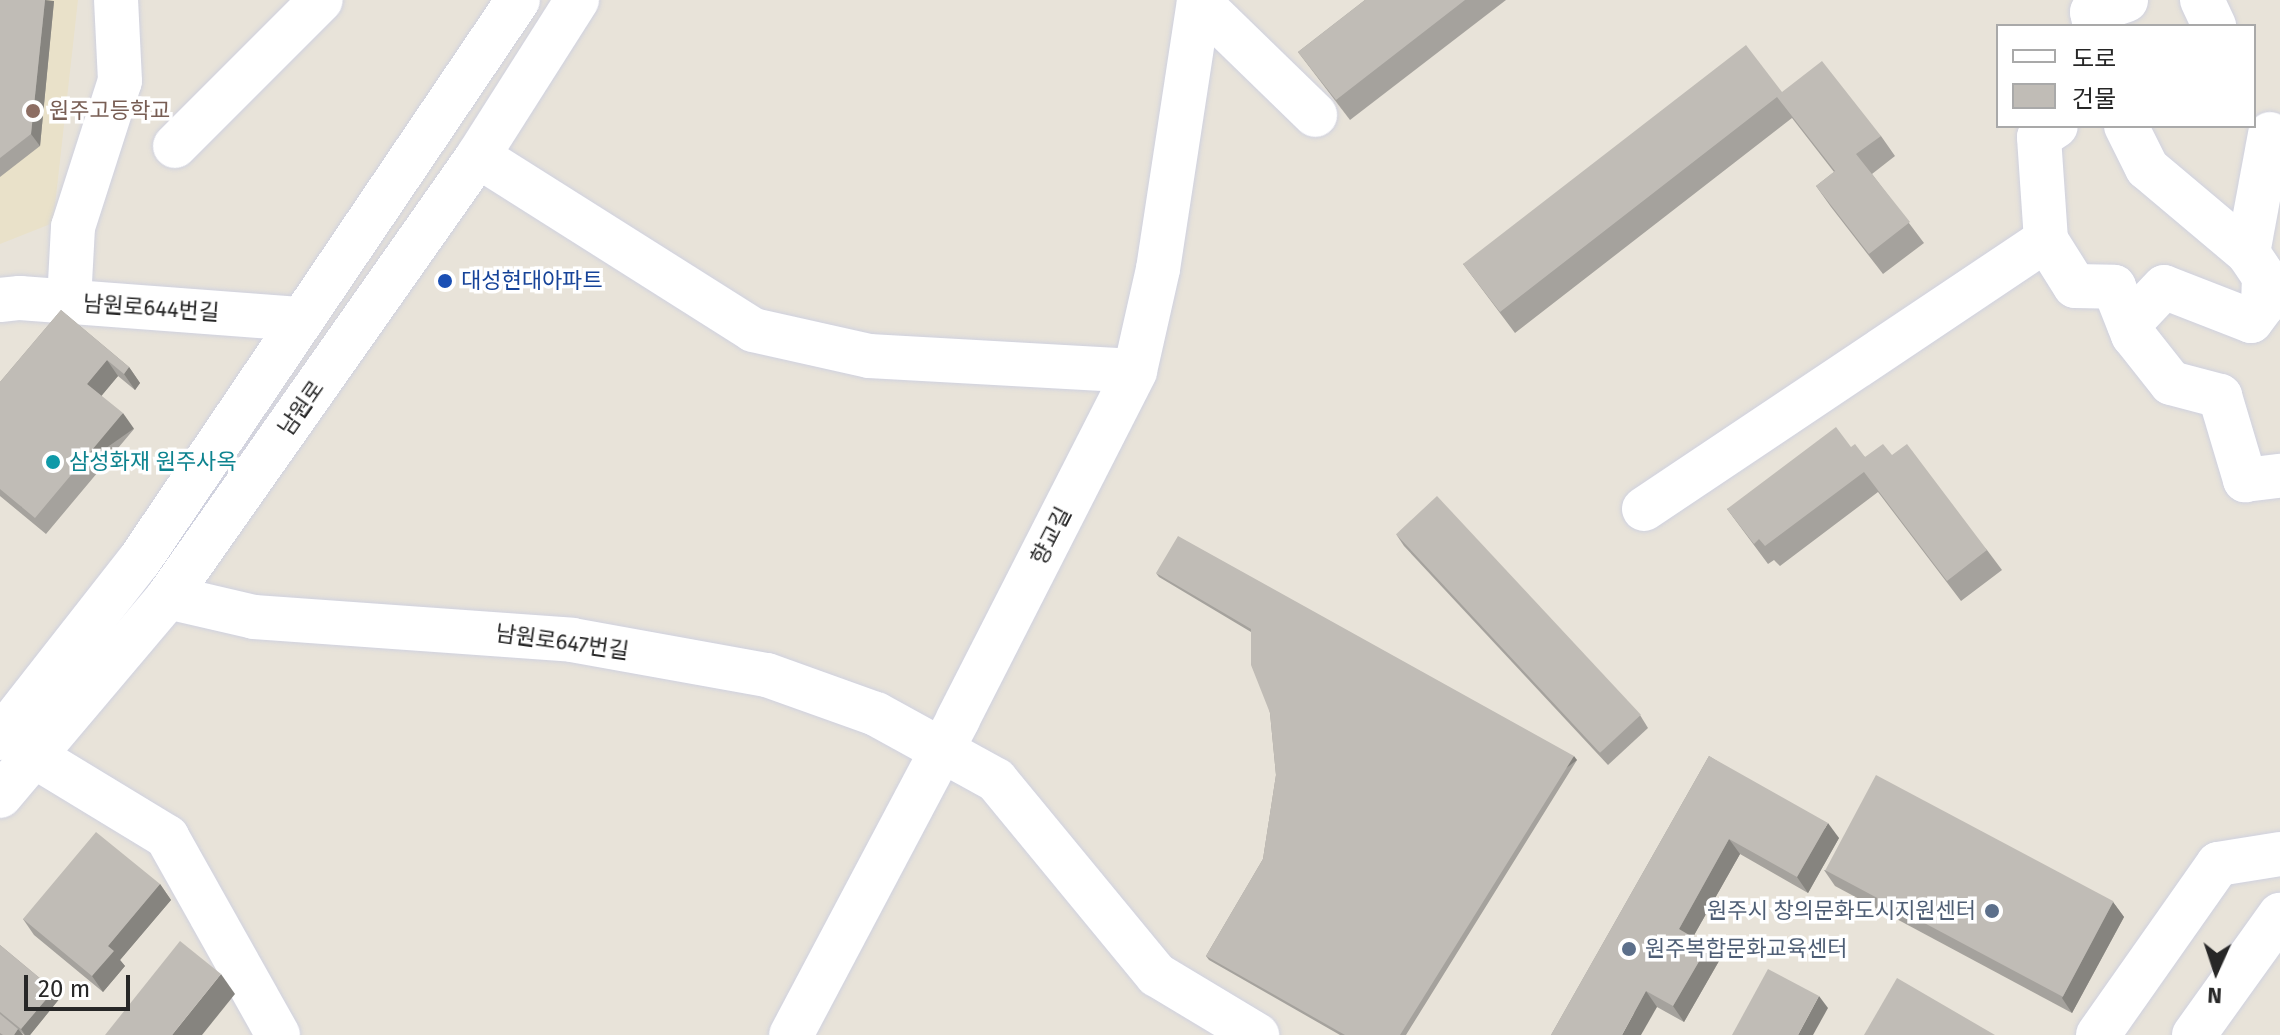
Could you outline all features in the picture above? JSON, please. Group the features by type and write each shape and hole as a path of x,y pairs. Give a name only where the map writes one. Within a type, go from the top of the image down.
{"street":[{"path":"69,301 73,227 120,81 116,0"},
{"path":"175,146 321,0"},
{"name":"남원로","path":"0,796 17,747 518,0"},
{"name":"남원로","path":"17,747 168,597 478,156 577,0"},
{"path":"2095,24 2092,12 2126,0"},
{"path":"2202,0 2213,24"},
{"path":"1199,1 1315,115"},
{"name":"향교길","path":"791,1035 1135,371 1158,269 1199,1"},
{"path":"2053,128 2039,137 2046,240 2075,286 2114,287 2129,324 2171,383 2220,396 2245,480 2280,476"},
{"path":"2127,128 2147,168 2248,253 2264,277 2263,305 2251,321 2164,287 2129,324"},
{"path":"2248,253 2268,131"},
{"path":"478,156 753,330 869,356 1135,371"},
{"path":"1644,509 2046,240"},
{"name":"남원로644번길","path":"0,300 69,301 302,319"},
{"name":"남원로647번길","path":"168,597 254,617 572,640 767,675 876,714 996,780 1157,975 1257,1035"},
{"path":"17,747 167,837 278,1035"},
{"path":"2098,1035 2218,864 2280,854"},
{"path":"2194,1035 2280,915"}],"shaded area":[{"name":"원주고등학교","path":"0,0 78,0 53,223 0,244"}],"building":[{"path":"0,0 45,0 31,134 0,158"},
{"path":"1365,0 1465,0 1336,100 1298,52"},
{"path":"1746,45 1782,92 1822,61 1881,136 1856,154 1910,222 1869,254 1816,186 1835,171 1777,97 1500,312 1463,264"},
{"name":"삼성화재 원주사옥","path":"61,310 129,367 124,374 107,360 87,384 123,413 35,518 0,489 0,382"},
{"path":"1836,427 1851,447 1855,444 1865,457 1883,444 1892,455 1907,444 1987,550 1947,581 1864,472 1765,546 1759,539 1754,544 1727,509"},
{"path":"1437,496 1641,715 1600,753 1396,534"},
{"path":"1178,536 1574,756 1400,1035 1345,1035 1206,956 1263,859 1276,775 1270,713 1251,665 1251,629 1156,573"},
{"path":"1709,756 1828,823 1797,877 1729,839 1679,929 1708,946 1673,1006 1646,991 1622,1035 1551,1035"},
{"path":"1876,775 2114,901 2063,997 1825,870"},
{"path":"96,832 160,884 108,946 114,951 92,976 23,919"},
{"path":"180,941 221,974 172,1035 105,1035"},
{"path":"0,945 54,990 21,1029 0,1012"},
{"path":"1768,969 1819,996 1798,1035 1732,1035"},
{"path":"1897,978 1995,1035 1864,1035"},
{"path":"0,1014 18,1029 14,1035 0,1033"}],"place":[{"name":"원주고등학교","path":"33,111"},
{"name":"대성현대아파트","path":"445,281"},
{"name":"삼성화재 원주사옥","path":"53,462"},
{"name":"원주시 창의문화도시지원센터","path":"1992,911"},
{"name":"원주복합문화교육센터","path":"1629,949"}]}
